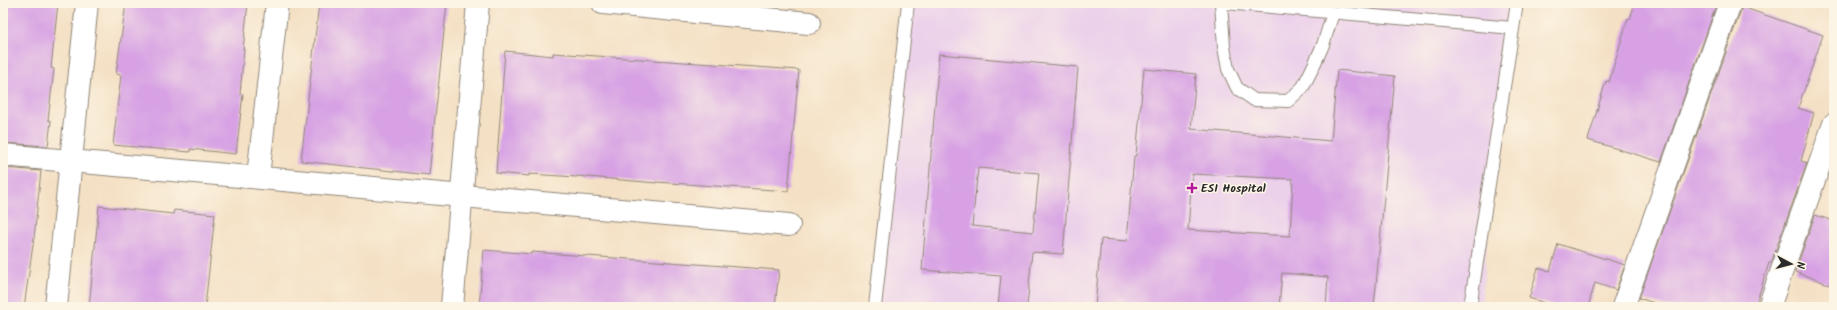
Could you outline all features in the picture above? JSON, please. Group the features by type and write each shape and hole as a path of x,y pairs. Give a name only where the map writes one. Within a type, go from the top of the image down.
{"street":[{"path":"56,307 87,3"},
{"path":"258,177 277,3"},
{"path":"452,307 478,3"},
{"path":"603,3 809,23"},
{"path":"1623,307 1730,3"},
{"path":"1770,307 1834,124"},
{"path":"3,155 789,224"}],"lane":[{"path":"875,307 908,3"},
{"path":"1221,3 1224,48 1228,68 1237,88 1254,100 1288,101 1303,87 1323,45 1333,13"},
{"path":"1225,3 1513,28"},
{"path":"1470,307 1517,3"}],"shaded area":[{"name":"ESI Hospital","path":"909,3 1510,3 1481,307 879,307"}],"building":[{"path":"8,3 58,3 51,68 54,69 48,120 51,121 48,146 3,143 3,17 6,18"},
{"path":"126,3 248,3 240,94 243,94 236,154 190,149 190,152 113,145 121,75 116,74"},
{"path":"319,3 447,3 429,175 301,161"},
{"path":"1635,3 1717,3 1661,162 1588,140 1606,81 1609,82 1628,18 1630,19"},
{"path":"1742,7 1823,35 1798,108 1814,113 1801,161 1807,163 1771,263 1769,263 1755,307 1666,307 1639,298"},
{"path":"505,51 553,56 553,53 799,70 788,191 656,183 577,176 529,174 529,176 496,173"},
{"path":"939,54 1078,67 1063,254 1032,252 1027,307 998,307 1001,276 922,270","holes":["978,168 1039,173 1033,232 972,226"]},
{"path":"1144,69 1196,74 1191,129 1331,141 1337,70 1395,76 1374,307 1326,307 1328,277 1282,273 1279,307 1095,307 1101,239 1127,241 1134,156 1136,156","holes":["1192,174 1293,179 1290,236 1188,230"]},
{"path":"3,168 41,171 34,238 24,307 3,307"},
{"path":"99,206 173,214 174,210 215,214 205,307 89,307"},
{"path":"1815,215 1834,221 1834,286 1795,272"},
{"path":"1558,244 1625,265 1616,290 1595,283 1588,307 1557,307 1529,298 1538,268 1550,271"},
{"path":"484,250 532,254 532,252 779,270 775,307 479,307"}],"place":[{"name":"ESI Hospital","path":"1192,188"}]}
